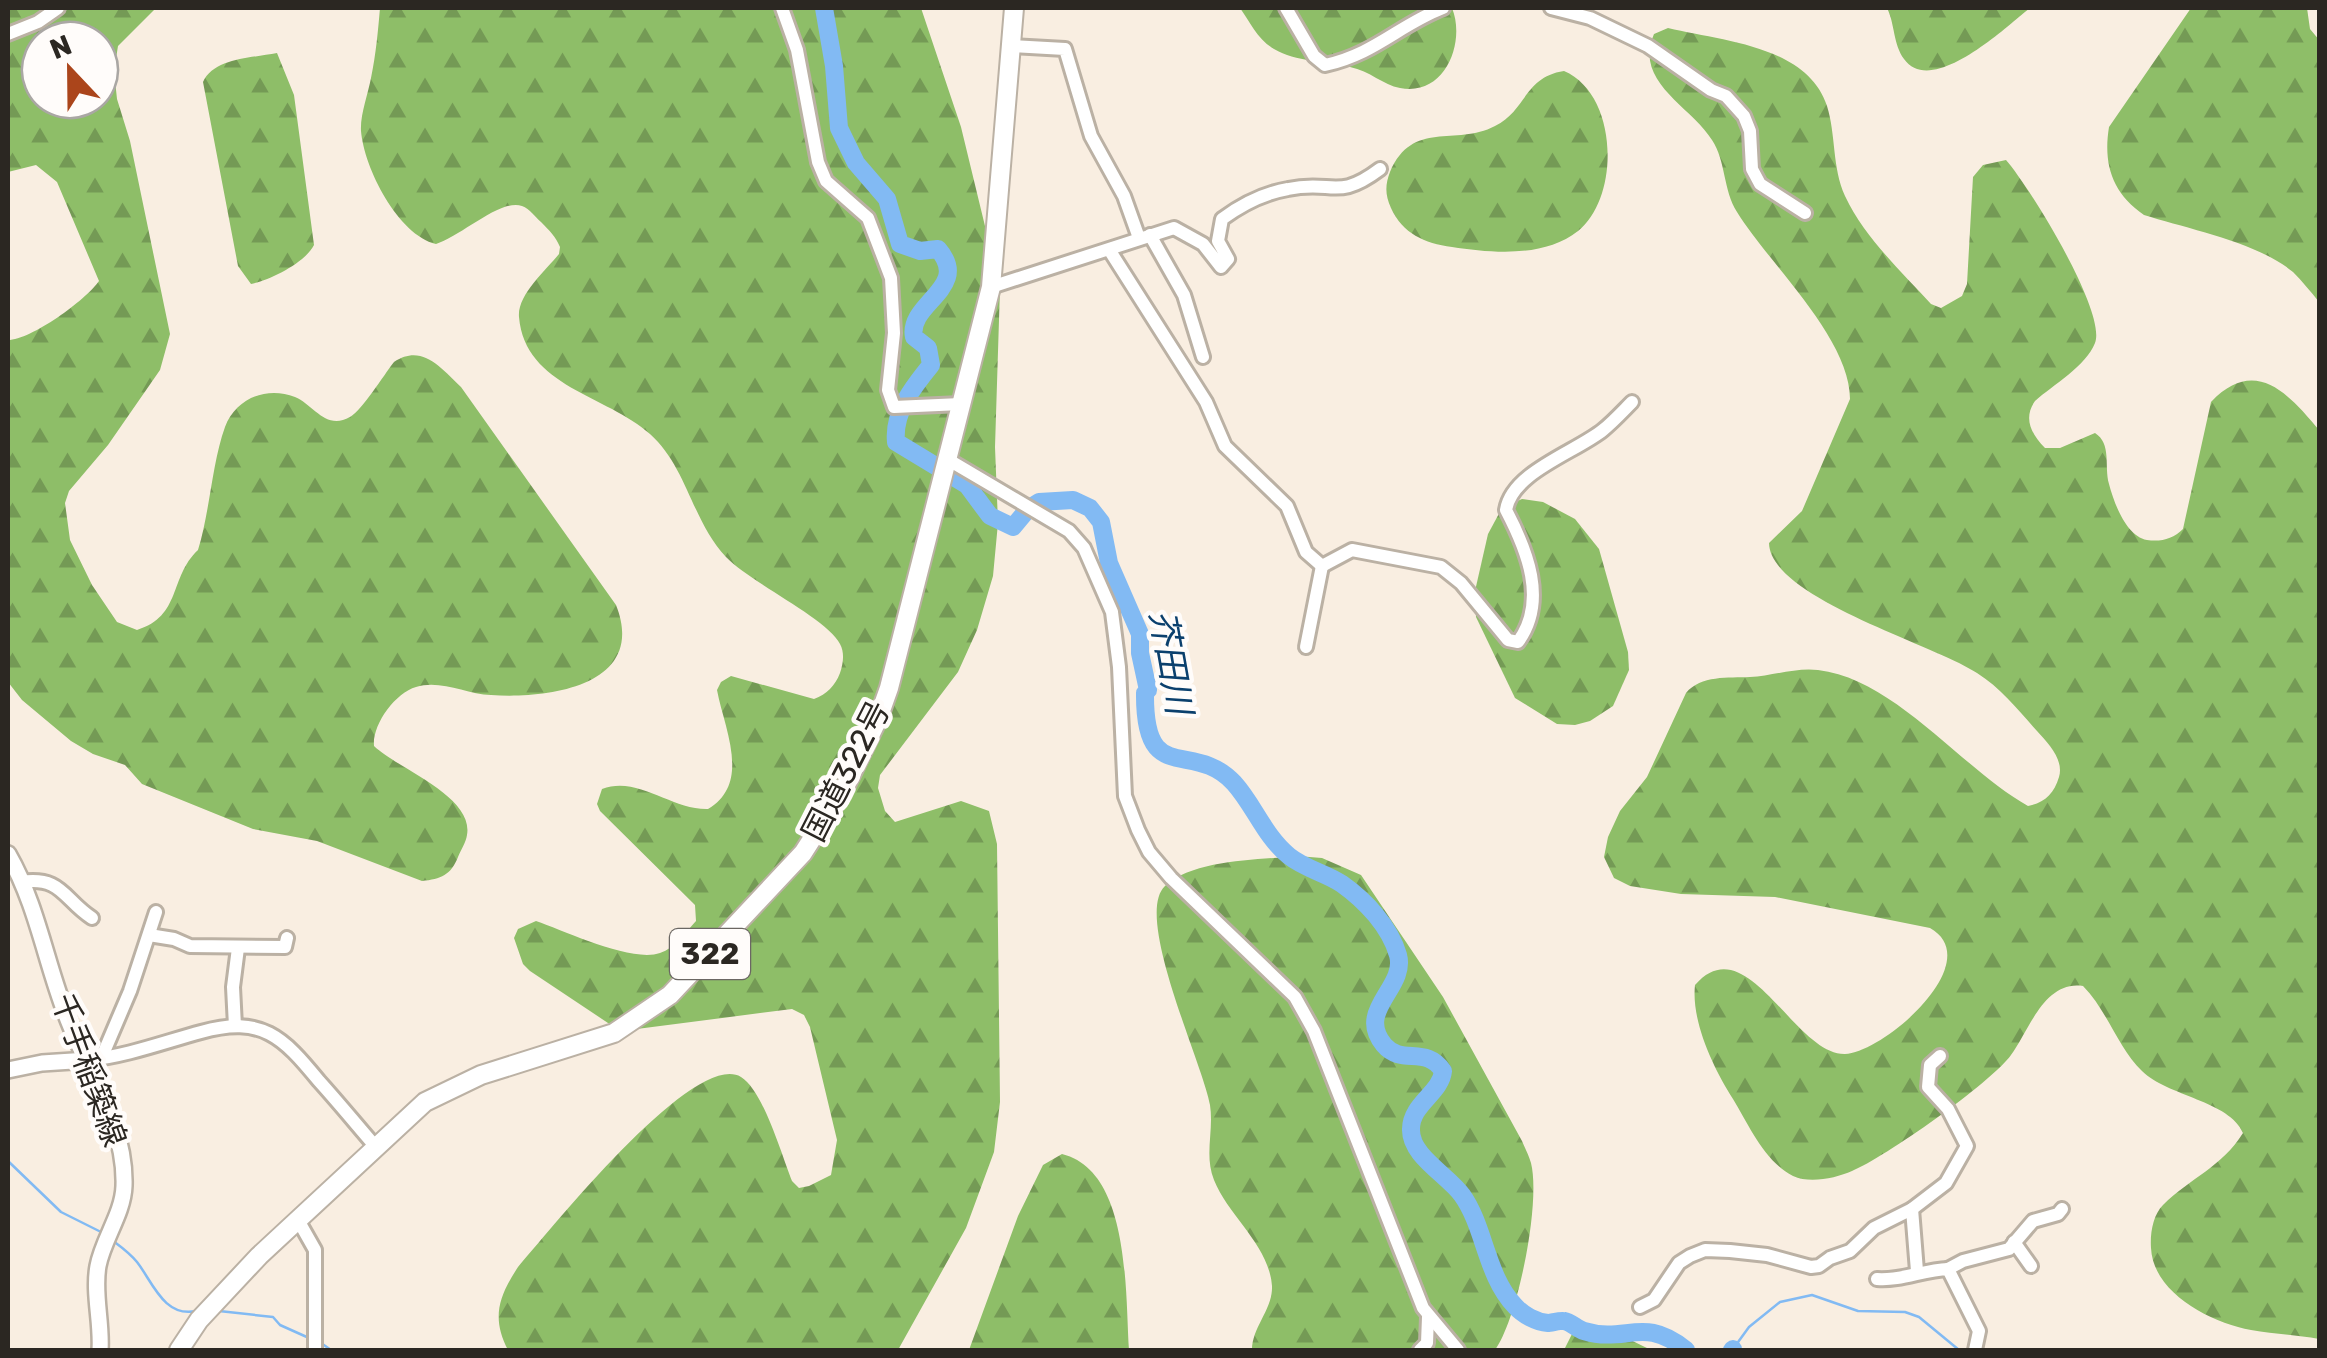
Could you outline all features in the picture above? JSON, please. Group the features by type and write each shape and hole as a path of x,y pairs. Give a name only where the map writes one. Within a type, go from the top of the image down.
{"highway":[{"name":"国道322号","path":"179,1350 220,1297 416,1109 456,1084 592,1042 645,1015 670,995 803,853 844,789 889,688 991,288 1014,8"}],"main road":[{"name":"千手稲築線","path":"8,854 32,905 71,1026 95,1060 116,1130 124,1190 98,1266 100,1350"},
{"path":"8,1070 42,1063 95,1060"}],"street":[{"path":"8,34 38,22 58,8"},
{"path":"782,8 797,50 818,162 826,181 868,218 891,278 894,333 888,370 894,407 962,404"},
{"path":"1286,8 1314,56 1326,65 1374,49 1426,14 1442,8"},
{"path":"1551,8 1590,18 1648,46 1711,90 1726,96 1744,116 1750,131 1752,169 1760,184 1806,213"},
{"path":"1012,46 1065,49 1091,136 1144,236 1184,294 1207,352 1182,365"},
{"path":"991,288 1174,228 1203,244 1221,266 1228,259 1218,240 1222,218 1242,204 1288,188 1357,186 1380,168"},
{"path":"1110,251 1206,402 1225,446 1287,506 1306,552 1322,566"},
{"path":"1322,566 1352,550 1441,567 1461,583 1508,640 1518,642 1532,605 1533,586 1531,566 1506,510 1508,502 1524,482 1602,432 1632,402"},
{"path":"946,463 1070,531 1084,548 1112,612 1125,796 1138,830 1172,878 1295,997 1314,1031 1428,1317 1458,1350"},
{"path":"1306,647 1322,566"},
{"path":"21,882 40,879 61,889 78,910 92,918"},
{"path":"95,1060 130,991 156,912"},
{"path":"149,935 190,946 238,948 286,948 288,938"},
{"path":"235,1026 233,987 238,948"},
{"path":"95,1060 235,1026 272,1034 292,1047 375,1146"},
{"path":"1640,1307 1654,1300 1678,1263 1690,1256 1706,1250 1730,1251 1767,1254 1819,1266 1850,1251 1874,1228 1940,1191 1966,1146 1948,1109 1928,1086 1930,1066 1940,1056"},
{"path":"1912,1209 1917,1271"},
{"path":"1877,1279 1894,1280 1917,1271 1948,1269 2010,1248 2033,1221 2058,1214 2062,1209"},
{"path":"298,1220 315,1250 315,1350"},
{"path":"2014,1242 2031,1266"},
{"path":"1948,1269 1979,1331 1975,1350"},
{"path":"1420,1350 1426,1342 1428,1317"}],"green space":[{"path":"8,8 156,8 120,44 120,20 20,20 20,120 120,120 120,109 170,334 160,370 108,445 69,491 65,503 70,540 92,585 117,622 137,630 151,624 168,606 198,550 221,441 237,409 263,394 284,394 327,419 342,420 361,407 394,362 413,355 431,360 461,387 616,605 622,632 618,654 606,670 587,682 564,690 514,696 425,685 408,690 386,711 374,746 447,796 466,821 465,843 444,875 422,881 317,841 253,829 142,784 125,765 71,741 22,700 8,682 8,340 57,318 99,281 57,182 36,165 8,172"},
{"path":"380,8 921,8 961,127 1000,288 995,447 998,523 993,576 977,630 958,672 880,775 878,788 885,811 895,822 961,801 989,811 997,844 1000,1102 994,1152 966,1228 898,1350 508,1350 503,1338 500,1307 518,1267 624,1148 691,1090 719,1076 741,1077 757,1095 792,1181 799,1188 831,1175 837,1140 804,1015 792,1009 629,1030 614,1027 530,971 523,964 514,938 518,929 536,921 633,954 660,953 675,944 696,921 695,905 600,811 597,804 602,789 629,786 708,809 729,785 732,770 729,737 717,690 721,682 731,676 814,699 836,682 843,655 833,634 726,557 705,527 673,462 650,434 571,387 536,359 525,341 520,309 533,283 559,254 560,247 532,213 522,206 503,208 436,244 422,238 396,214 376,181 361,131"},
{"path":"1240,8 1452,8 1456,22 1454,51 1440,76 1429,84 1416,89 1400,88 1357,69 1301,59 1274,49 1259,36"},
{"path":"1887,8 2030,8 1969,55 1932,70 1917,69 1904,59"},
{"path":"2191,8 2307,8 2310,29 2320,41 2319,302 2293,272 2261,252 2144,215 2124,197 2112,177 2107,153 2109,127"},
{"path":"1668,28 1760,49 1801,70 1817,86 1830,117 1841,185 1853,211 1895,266 1931,304 1941,308 1962,296 1967,284 1973,177 1983,165 2006,160 2064,250 2096,327 2095,343 2084,360 2031,407 2030,426 2045,448 2060,448 2095,433 2100,438 2106,449 2114,500 2127,526 2140,537 2162,540 2183,529 2211,402 2227,388 2256,381 2270,385 2319,430 2319,1339 2251,1330 2219,1321 2187,1303 2162,1279 2151,1248 2157,1214 2173,1196 2216,1164 2243,1133 2225,1113 2166,1087 2142,1071 2083,986 2069,986 2048,999 2000,1067 1911,1136 1846,1174 1807,1180 1793,1176 1765,1152 1718,1074 1700,1029 1695,985 1714,971 1733,971 1752,981 1807,1035 1826,1049 1845,1054 1883,1038 1924,1003 1939,982 1947,961 1945,943 1930,928 1775,897 1681,894 1630,886 1614,878 1604,857 1620,811 1647,777 1686,693 1707,680 1810,669 1846,677 1901,707 2028,806 2051,793 2060,771 2046,741 1986,679 1824,601 1796,583 1777,563 1769,543 1802,511 1850,399 1846,376 1823,327 1737,212 1712,140 1658,80 1651,66 1650,51 1654,34"},
{"path":"277,53 294,95 314,245 286,270 251,284 238,266 203,82 208,74 225,64"},
{"path":"1564,71 1582,83 1595,101 1607,147 1602,194 1592,215 1578,231 1550,246 1500,252 1432,243 1402,224 1391,208 1386,190 1390,172 1410,145 1495,126 1514,112 1541,80"},
{"path":"1522,499 1543,502 1575,519 1599,549 1628,652 1629,670 1613,706 1590,721 1557,724 1515,698 1476,617 1475,591 1488,534 1502,508"},
{"path":"1297,856 1322,858 1361,875 1443,997 1528,1155 1533,1181 1530,1231 1512,1313 1495,1350 1252,1350 1271,1294 1269,1271 1211,1171 1210,1105 1163,958 1157,902 1165,886 1193,870 1228,862"},
{"path":"1062,1154 1085,1165 1101,1184 1112,1209 1124,1268 1129,1350 969,1350 1018,1216 1043,1165"},
{"path":"1596,1327 1651,1350 1564,1350 1573,1332"}],"waterway":[{"name":"芥田川","path":"824,8 839,128 856,163 887,199 900,244 920,251 938,249 948,274 914,325 914,337 928,348 931,365 901,410 896,442 967,485 990,516 1013,527 1039,502 1073,500 1090,508 1101,522 1109,563 1140,634 1148,690 1147,723 1153,741 1162,752 1202,763 1234,783 1281,848 1351,891 1389,934 1399,967 1378,1010 1377,1032 1391,1051 1429,1059 1443,1071 1412,1120 1412,1139 1470,1208 1505,1294 1522,1312 1539,1321 1564,1321 1599,1334 1658,1334 1686,1350"},
{"path":"8,1161 61,1212 101,1232"},
{"path":"112,1240 134,1259 167,1304 185,1312 196,1311"},
{"path":"1741,1350 1733,1349 1749,1327 1780,1302 1812,1295 1858,1311 1905,1312 1919,1317 1959,1350"},
{"path":"219,1311 273,1317 280,1325 309,1338"},
{"path":"321,1343 331,1350"}]}
